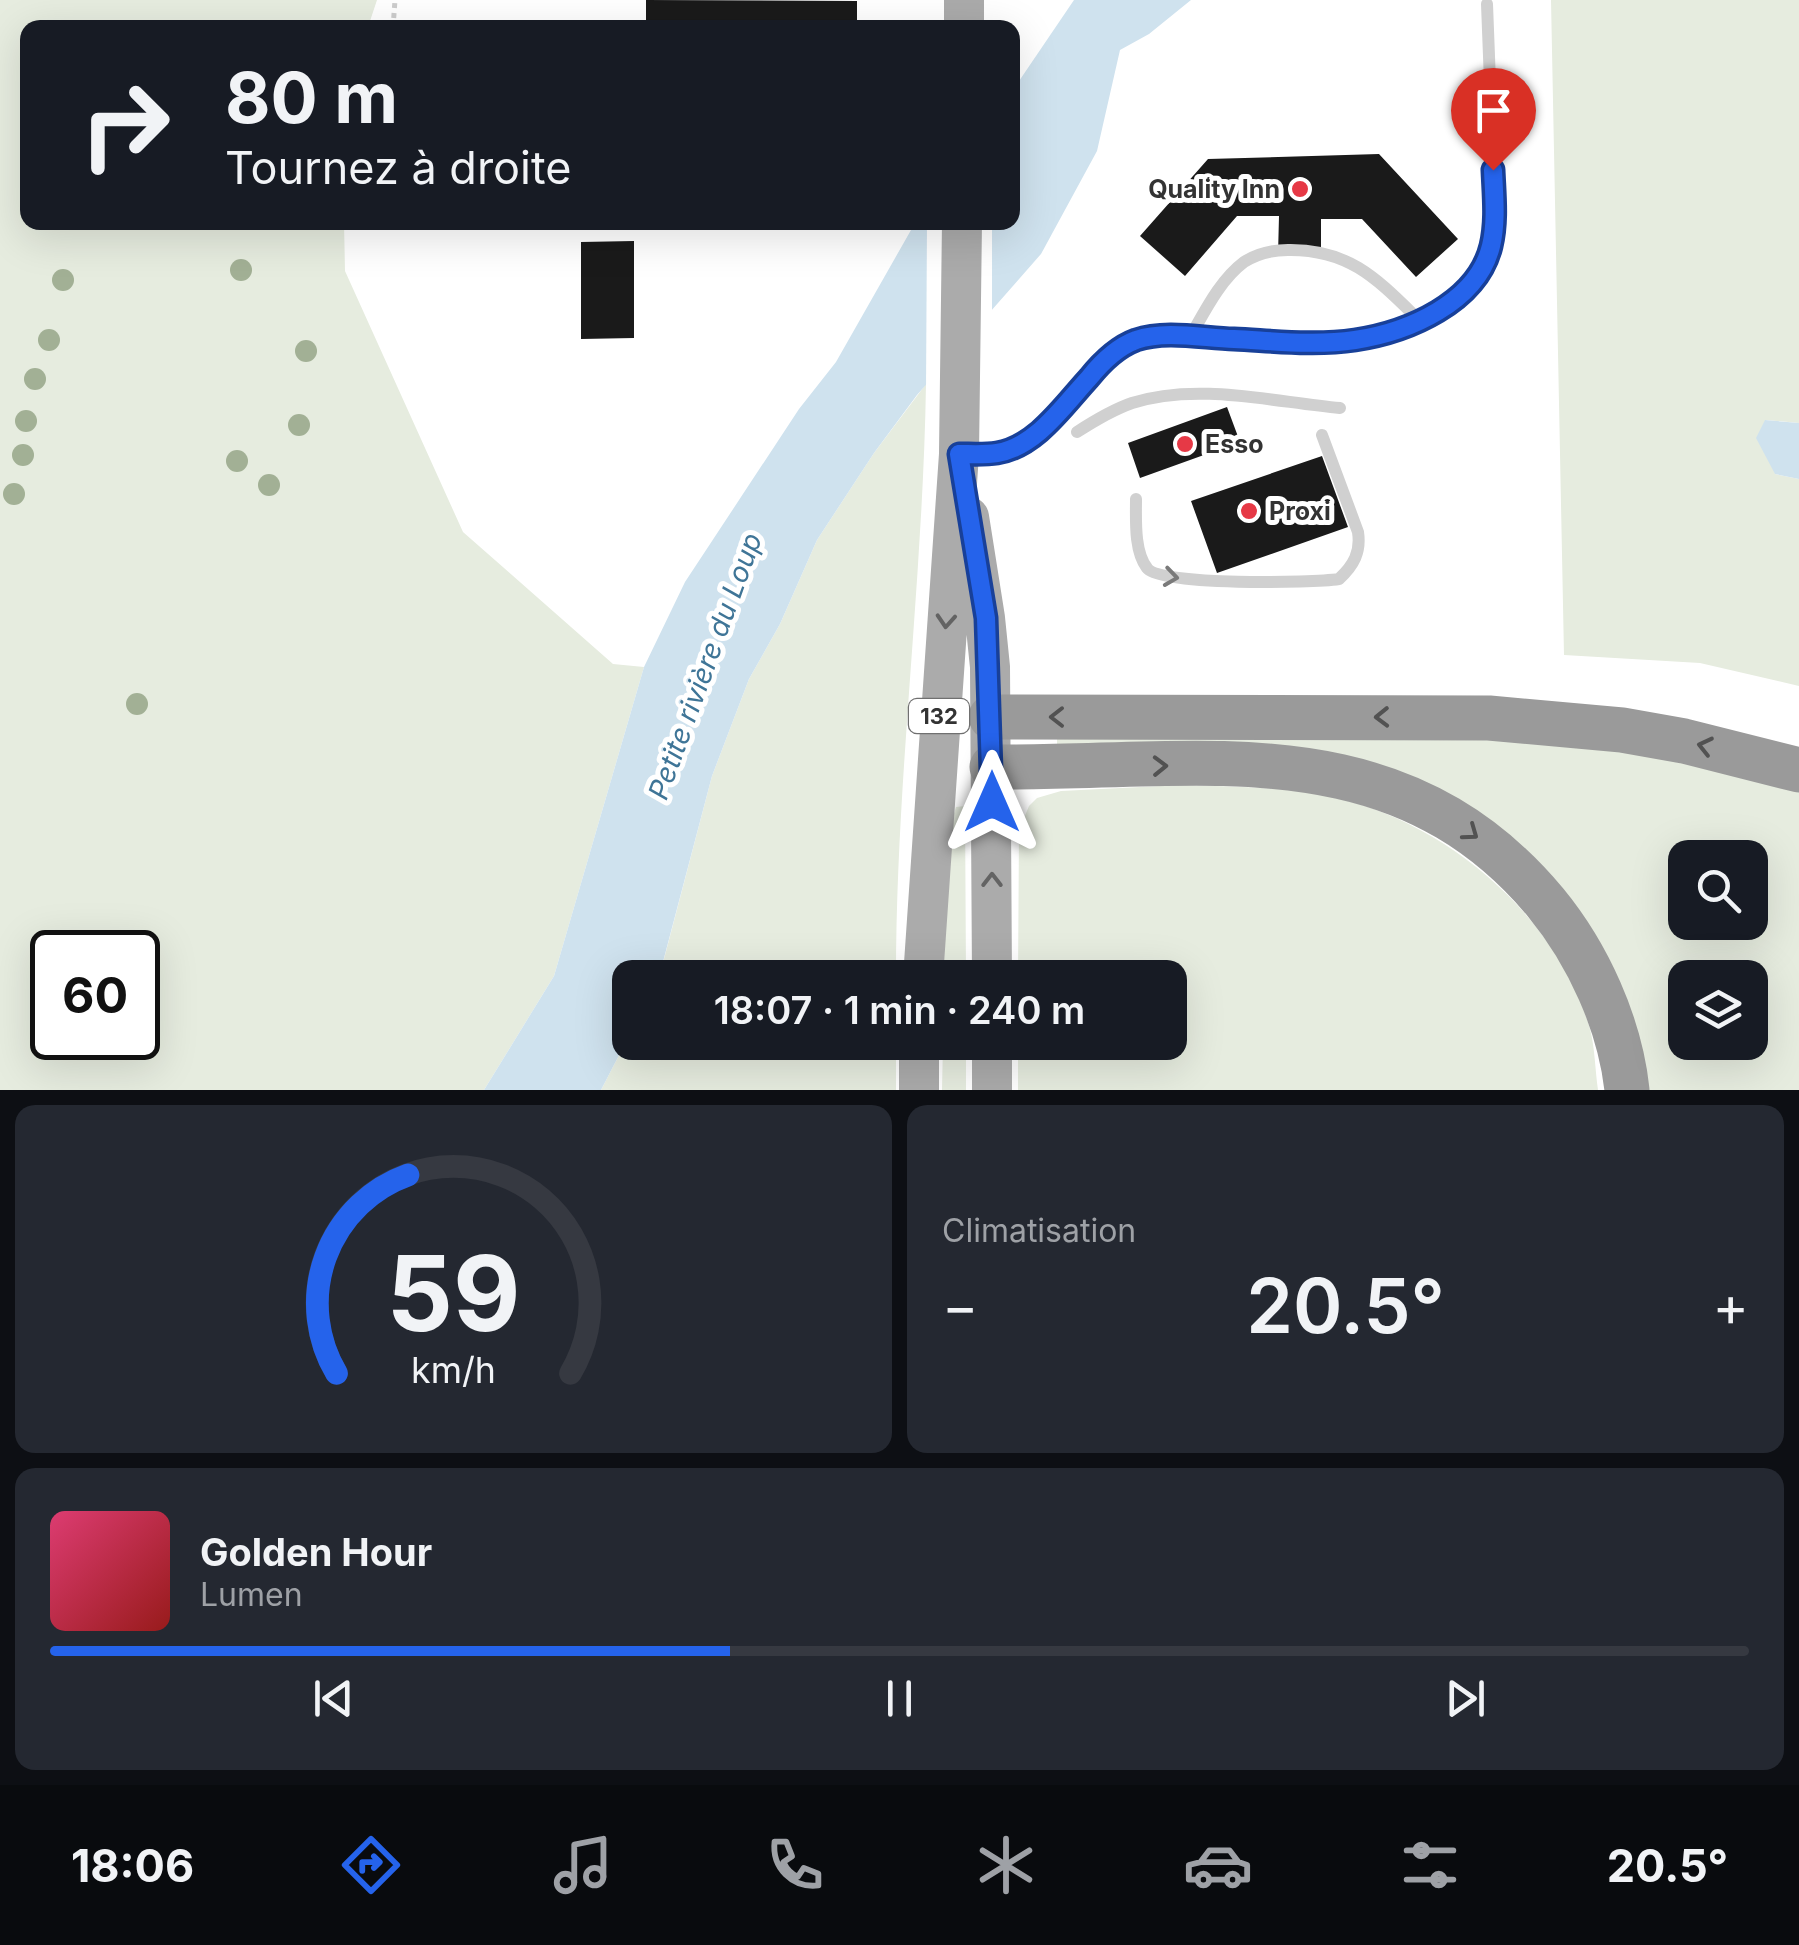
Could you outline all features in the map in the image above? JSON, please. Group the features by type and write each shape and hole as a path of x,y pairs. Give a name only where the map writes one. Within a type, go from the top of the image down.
{"highway":[{"path":"991,717 1488,718 1622,730 1799,770"},
{"path":"992,767 1295,767 1380,786 1418,802 1461,824 1496,852 1556,916 1599,993 1616,1036 1627,1090"}],"main road":[{"name":"132","path":"924,960 959,454 962,230"},
{"name":"132","path":"959,454 986,618 992,767 992,960"},
{"path":"939,717 991,717"},
{"path":"936,767 992,767"},
{"path":"919,1060 919,1090"},
{"path":"992,1060 992,1090"}],"lane":[{"path":"959,454 999,453 1030,440 1104,360 1133,341 1162,335 1322,343 1357,340 1420,321 1468,287 1490,247 1496,213 1487,4"},
{"path":"1190,337 1223,283 1244,263 1274,250 1310,250 1355,264 1379,281 1420,321"},
{"path":"1077,432 1108,412 1134,402 1188,394 1340,408"},
{"path":"1136,500 1140,548 1146,568 1155,576 1224,581 1339,579 1352,566 1360,546 1322,435"}],"shaded area":[{"path":"0,0 377,0 370,20 20,20 20,230 344,230 345,271 463,532 613,664 644,667 554,976 484,1090 0,1090"},
{"path":"1551,0 1799,0 1799,423 1766,420 1775,474 1799,479 1799,686 1700,663 1564,655"},
{"path":"926,384 896,960 664,960 712,776 749,679 780,624 817,540 874,453"},
{"path":"1465,735 1645,754 1799,791 1799,1090 1643,1090 1485,823 1057,748 1057,738"},
{"path":"1180,785 1286,790 1348,801 1388,814 1426,833 1497,885 1554,952 1575,989 1590,1029 1598,1090 1018,1090 1018,1060 1187,1060 1187,960 1018,960 1019,830 1029,806 1037,798 1061,791"},
{"path":"965,806 966,960 944,960 951,823 956,807"},
{"path":"617,1060 896,1060 896,1090 601,1090"},
{"path":"943,1060 966,1060 966,1090 942,1090"}],"water":[{"name":"Petite rivière du Loup","path":"1074,0 1191,0 1149,34 1120,50 1097,151 1041,254 917,395 817,540 780,624 749,679 712,776 663,960 612,960 612,1060 617,1060 601,1090 484,1090 554,976 644,667 685,582 799,409 836,362 911,230 1020,230 1020,80"},
{"path":"1765,420 1799,423 1799,479 1775,474 1756,438"}],"pier":[{"path":"927,230 992,230 992,318 926,392"}],"building":[{"path":"646,0 857,1 857,20 646,20"},
{"path":"1379,154 1458,239 1416,277 1362,219 1321,219 1321,255 1278,255 1279,216 1237,216 1185,276 1140,236 1208,159"},
{"path":"634,241 634,338 581,339 581,242"},
{"path":"1227,407 1240,442 1140,478 1128,443"},
{"path":"1322,456 1348,527 1217,573 1191,501"}],"place":[{"name":"Quality Inn","path":"1300,189"},
{"name":"Esso","path":"1185,444"},
{"name":"Proxi","path":"1249,511"}],"route":[{"path":"992,802 986,618 959,454 999,453 1030,440 1104,360 1133,341 1162,335 1322,343 1357,340 1420,321 1468,287 1482,266 1496,213 1493,170"}]}
